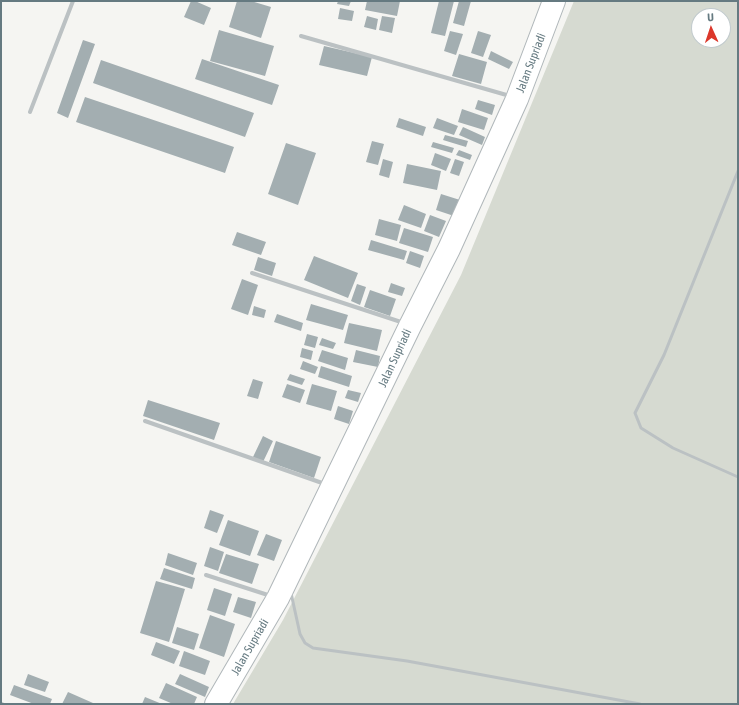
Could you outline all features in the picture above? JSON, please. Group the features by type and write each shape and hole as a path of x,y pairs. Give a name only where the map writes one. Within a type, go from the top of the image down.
{"main road":[{"name":"Jalan Supriadi","path":"216,704 283,589 410,326 449,249 517,99 554,1"}],"street":[{"path":"30,112 73,1"},
{"path":"301,36 443,75 517,99"},
{"path":"252,273 410,326"},
{"path":"144,421 333,486"},
{"path":"206,576 283,589"}],"lane":[{"path":"738,171 664,355 635,413 641,428 673,448 738,477"},
{"path":"283,589 300,634 305,643 313,648 407,661 640,704"}],"shaded area":[{"path":"574,1 738,1 738,704 233,704 283,620 461,275"}],"building":[{"path":"191,1 195,1 211,8 204,25 184,17"},
{"path":"237,1 251,1 271,7 261,38 229,27"},
{"path":"338,1 351,1 349,6 337,4"},
{"path":"367,1 400,1 397,16 365,10"},
{"path":"439,1 454,1 445,36 431,33"},
{"path":"459,1 471,1 464,26 453,23"},
{"path":"340,8 354,11 352,21 338,19"},
{"path":"367,16 378,19 376,30 364,27"},
{"path":"382,16 395,18 392,33 379,30"},
{"path":"219,30 274,46 265,76 210,61"},
{"path":"450,31 463,34 456,55 444,51"},
{"path":"478,31 491,35 483,57 471,53"},
{"path":"83,40 95,44 68,118 57,113"},
{"path":"324,46 372,57 367,76 319,65"},
{"path":"491,51 513,62 509,69 488,59"},
{"path":"459,54 487,62 481,84 452,76"},
{"path":"202,59 279,85 272,105 195,79"},
{"path":"101,60 254,113 245,137 93,83"},
{"path":"85,97 234,147 225,173 76,122"},
{"path":"478,100 495,105 492,115 475,109"},
{"path":"462,109 488,118 484,130 458,122"},
{"path":"399,118 426,127 423,136 396,127"},
{"path":"437,118 458,126 454,135 433,128"},
{"path":"463,127 485,137 482,145 459,135"},
{"path":"445,135 468,141 466,147 443,140"},
{"path":"372,141 384,144 378,165 366,162"},
{"path":"433,142 454,148 452,153 431,147"},
{"path":"286,143 316,153 298,205 268,194"},
{"path":"459,150 472,155 470,160 456,155"},
{"path":"435,153 451,159 446,171 431,165"},
{"path":"383,159 393,162 389,178 379,175"},
{"path":"455,159 464,162 459,176 450,173"},
{"path":"407,164 441,171 437,190 403,183"},
{"path":"441,194 460,200 454,216 436,210"},
{"path":"404,205 426,214 421,228 398,220"},
{"path":"430,215 446,221 439,237 424,231"},
{"path":"379,219 401,225 397,241 375,235"},
{"path":"404,228 433,237 428,252 399,243"},
{"path":"237,232 266,242 261,255 232,245"},
{"path":"371,240 407,251 404,260 368,250"},
{"path":"410,251 424,256 420,268 406,263"},
{"path":"314,256 358,273 348,298 304,280"},
{"path":"258,257 276,263 272,276 254,270"},
{"path":"242,279 258,285 248,315 231,309"},
{"path":"391,283 405,288 402,296 388,292"},
{"path":"357,284 366,287 360,305 351,301"},
{"path":"370,290 396,299 390,316 364,307"},
{"path":"311,304 348,315 343,330 306,320"},
{"path":"254,306 266,310 264,318 252,315"},
{"path":"277,314 303,323 301,331 274,322"},
{"path":"349,323 382,330 377,351 344,343"},
{"path":"307,334 318,337 315,348 304,345"},
{"path":"322,338 336,343 333,349 319,345"},
{"path":"302,348 313,351 311,360 300,357"},
{"path":"322,350 348,358 345,370 318,361"},
{"path":"356,350 380,356 378,367 353,362"},
{"path":"303,361 318,367 315,374 300,369"},
{"path":"321,366 352,376 349,387 318,377"},
{"path":"290,374 305,379 302,385 287,380"},
{"path":"253,379 263,382 258,399 247,396"},
{"path":"287,384 305,390 300,403 282,397"},
{"path":"312,384 337,391 331,411 306,404"},
{"path":"348,390 361,393 358,402 345,398"},
{"path":"148,400 220,423 214,440 143,416"},
{"path":"338,406 353,411 349,424 334,419"},
{"path":"263,436 273,441 263,462 253,457"},
{"path":"276,441 321,457 314,478 269,462"},
{"path":"210,510 224,515 217,533 204,528"},
{"path":"228,520 259,531 250,556 219,545"},
{"path":"266,534 282,540 274,561 257,555"},
{"path":"210,547 224,552 218,571 204,566"},
{"path":"168,553 197,563 193,575 165,565"},
{"path":"226,554 259,564 252,584 219,573"},
{"path":"164,568 195,578 192,589 160,579"},
{"path":"156,581 185,589 169,642 140,633"},
{"path":"214,588 232,594 225,616 207,610"},
{"path":"238,597 256,602 251,618 233,612"},
{"path":"210,615 235,624 224,657 199,648"},
{"path":"177,627 199,634 194,650 172,643"},
{"path":"156,642 180,651 174,664 151,655"},
{"path":"184,651 210,661 205,675 179,666"},
{"path":"28,674 49,682 45,692 24,685"},
{"path":"180,674 209,687 205,697 175,684"},
{"path":"166,683 197,697 194,704 173,704 159,698"},
{"path":"14,685 52,699 50,704 34,704 10,695"},
{"path":"68,692 93,703 62,704"},
{"path":"145,697 162,704 142,704"}]}
